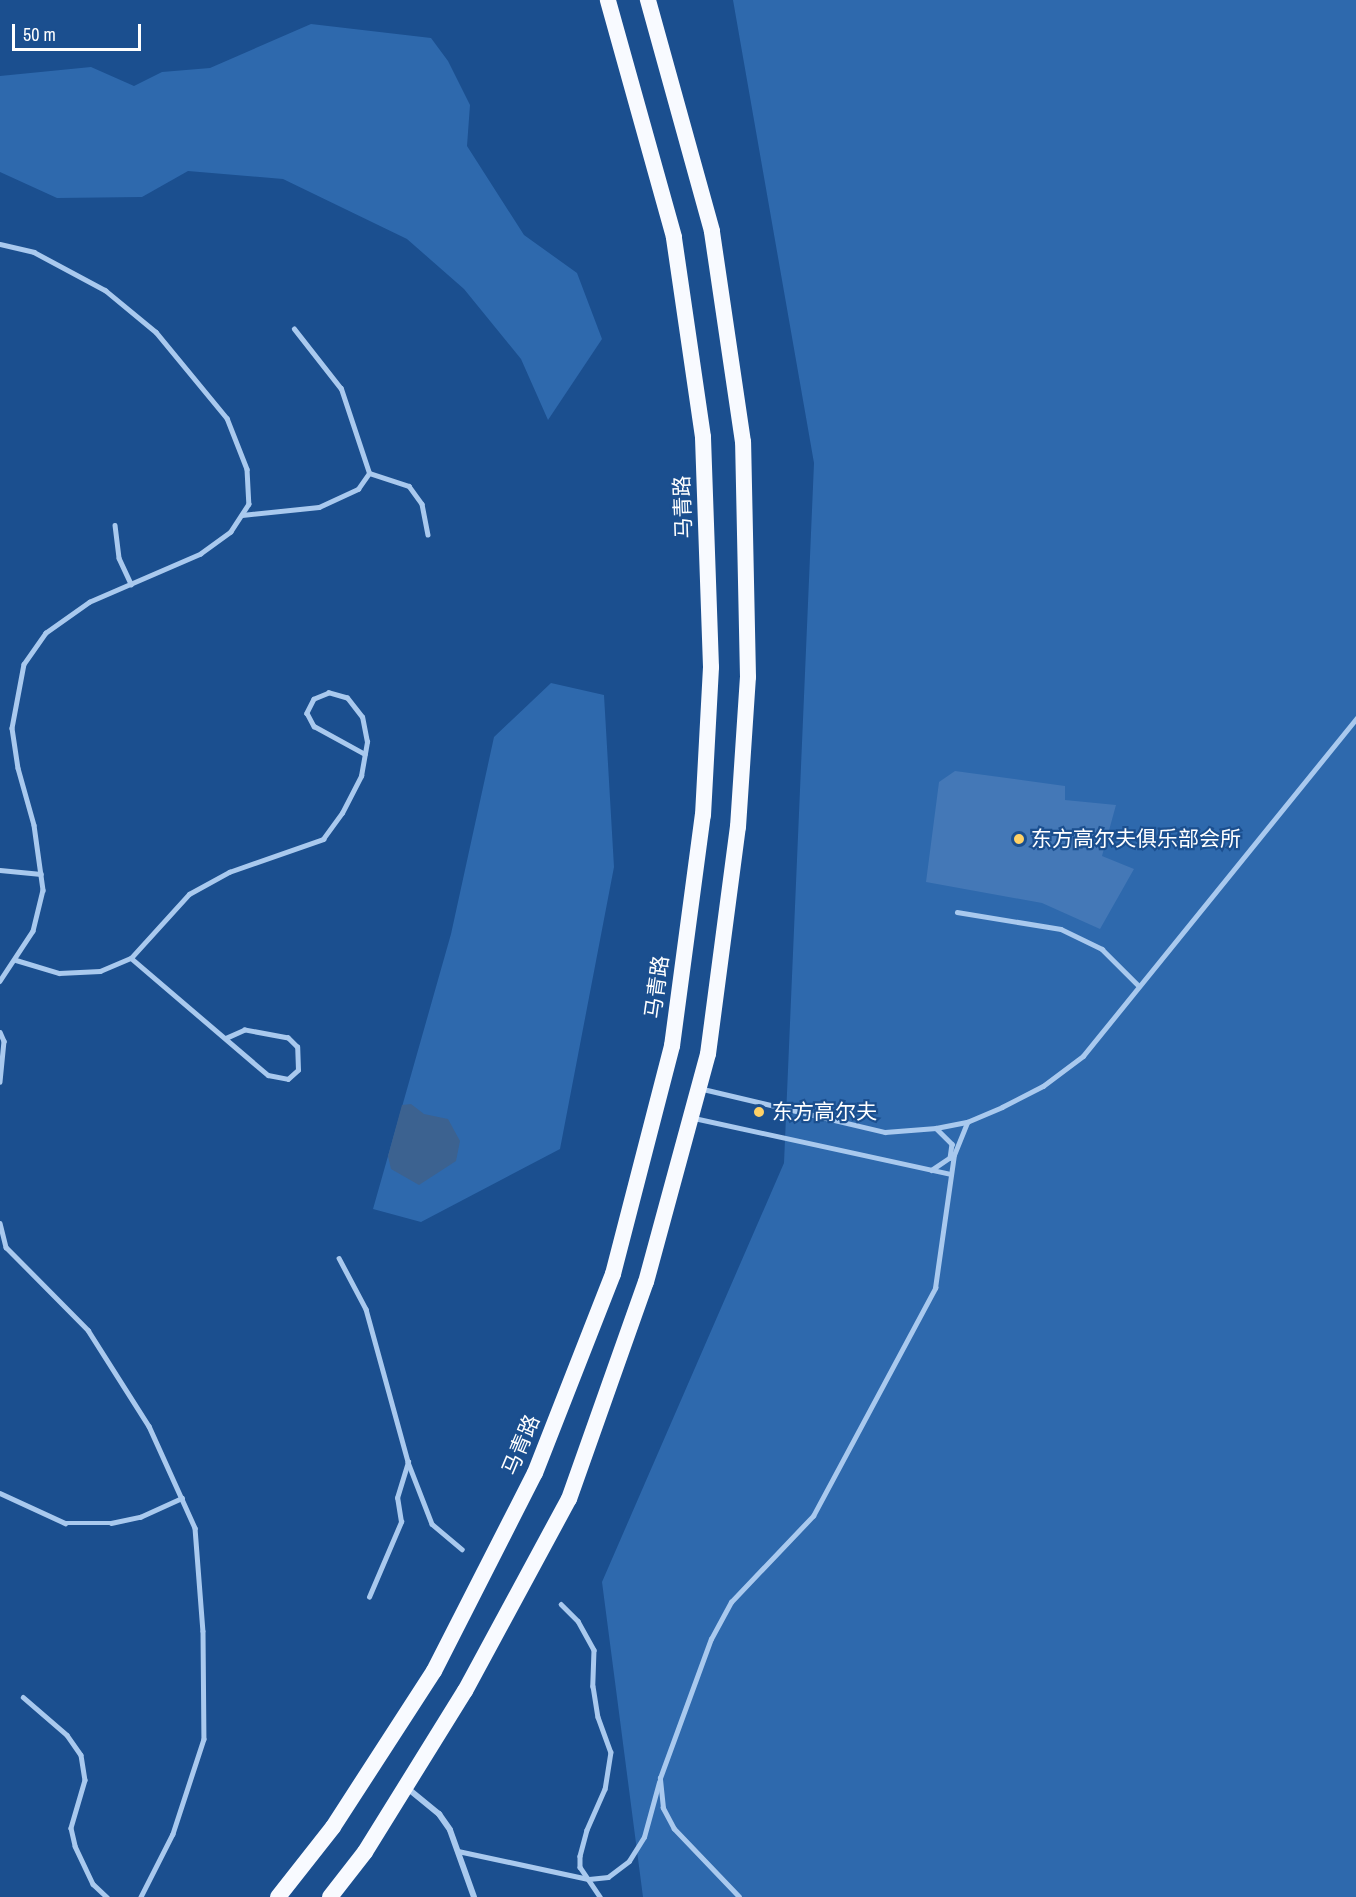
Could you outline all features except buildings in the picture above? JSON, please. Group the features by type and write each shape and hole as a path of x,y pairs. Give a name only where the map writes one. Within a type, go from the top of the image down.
{"highway":[{"name":"马青路","path":"278,1897 333,1827 434,1671 535,1473 613,1274 672,1046 703,815 711,668 703,437 674,237 608,0"},
{"path":"330,1897 365,1852 465,1691 569,1499 646,1282 708,1054 738,827 748,677 743,442 712,231 648,0"}],"street":[{"path":"405,1787 439,1814 458,1851 474,1897"}],"lane":[{"path":"0,244 34,252 105,290 156,332 193,373 227,418 247,469 249,504 231,532 201,555 90,602 46,633 24,664 12,728 43,890 33,932 0,981"},
{"path":"294,329 340,389 369,473"},
{"path":"242,515 319,507 358,489 369,473"},
{"path":"369,473 409,486 422,504 428,534"},
{"path":"116,525 119,558 131,584"},
{"path":"16,960 59,973 100,971 131,958 189,894 229,872 323,840 342,813 361,776 365,754 367,742 362,717 347,698 329,693 314,699 307,712 314,726 365,754"},
{"path":"700,1089 885,1132 936,1128 967,1122 1043,1086 1083,1056 1356,719"},
{"path":"0,870 41,874"},
{"path":"957,912 1061,929 1102,949 1140,986"},
{"path":"131,958 268,1075 288,1079 298,1070 297,1047 288,1038 244,1030 227,1038"},
{"path":"0,1032 4,1041 0,1082"},
{"path":"691,1117 950,1174"},
{"path":"458,1851 589,1879 608,1877 629,1861 650,1822 660,1778 711,1639 731,1602 813,1516 935,1288 950,1174 967,1122"},
{"path":"932,1170 950,1158 952,1144 936,1128"},
{"path":"0,1223 6,1246 88,1330 149,1426 195,1528 203,1631 204,1739 173,1834 141,1897"},
{"path":"339,1258 366,1309 408,1462 432,1524 462,1549"},
{"path":"369,1597 401,1522 397,1498 408,1462"},
{"path":"0,1494 65,1523 111,1523 140,1517 182,1498"},
{"path":"561,1604 578,1621 594,1650 593,1686 598,1717 611,1752 605,1789 587,1830 580,1856 580,1867 600,1897"},
{"path":"23,1697 67,1735 81,1755 85,1780 71,1827 93,1884 107,1897"},
{"path":"660,1778 663,1808 674,1829 740,1897"}],"shaded area":[{"path":"733,0 1356,0 1356,1897 643,1897 602,1582 784,1163 814,463"},
{"path":"311,24 431,38 448,61 470,105 467,146 524,235 577,273 602,339 548,420 521,359 464,289 407,239 283,179 188,171 142,197 57,198 0,172 0,76 91,67 134,86 162,72 210,68"},
{"path":"551,683 604,695 614,867 560,1149 421,1222 373,1209 451,934 494,737"},
{"path":"411,1104 424,1114 448,1119 460,1141 456,1161 419,1185 391,1169 388,1156 402,1105"}],"place":[{"name":"东方高尔夫俱乐部会所","path":"1019,839"},
{"name":"东方高尔夫","path":"759,1112"}]}
